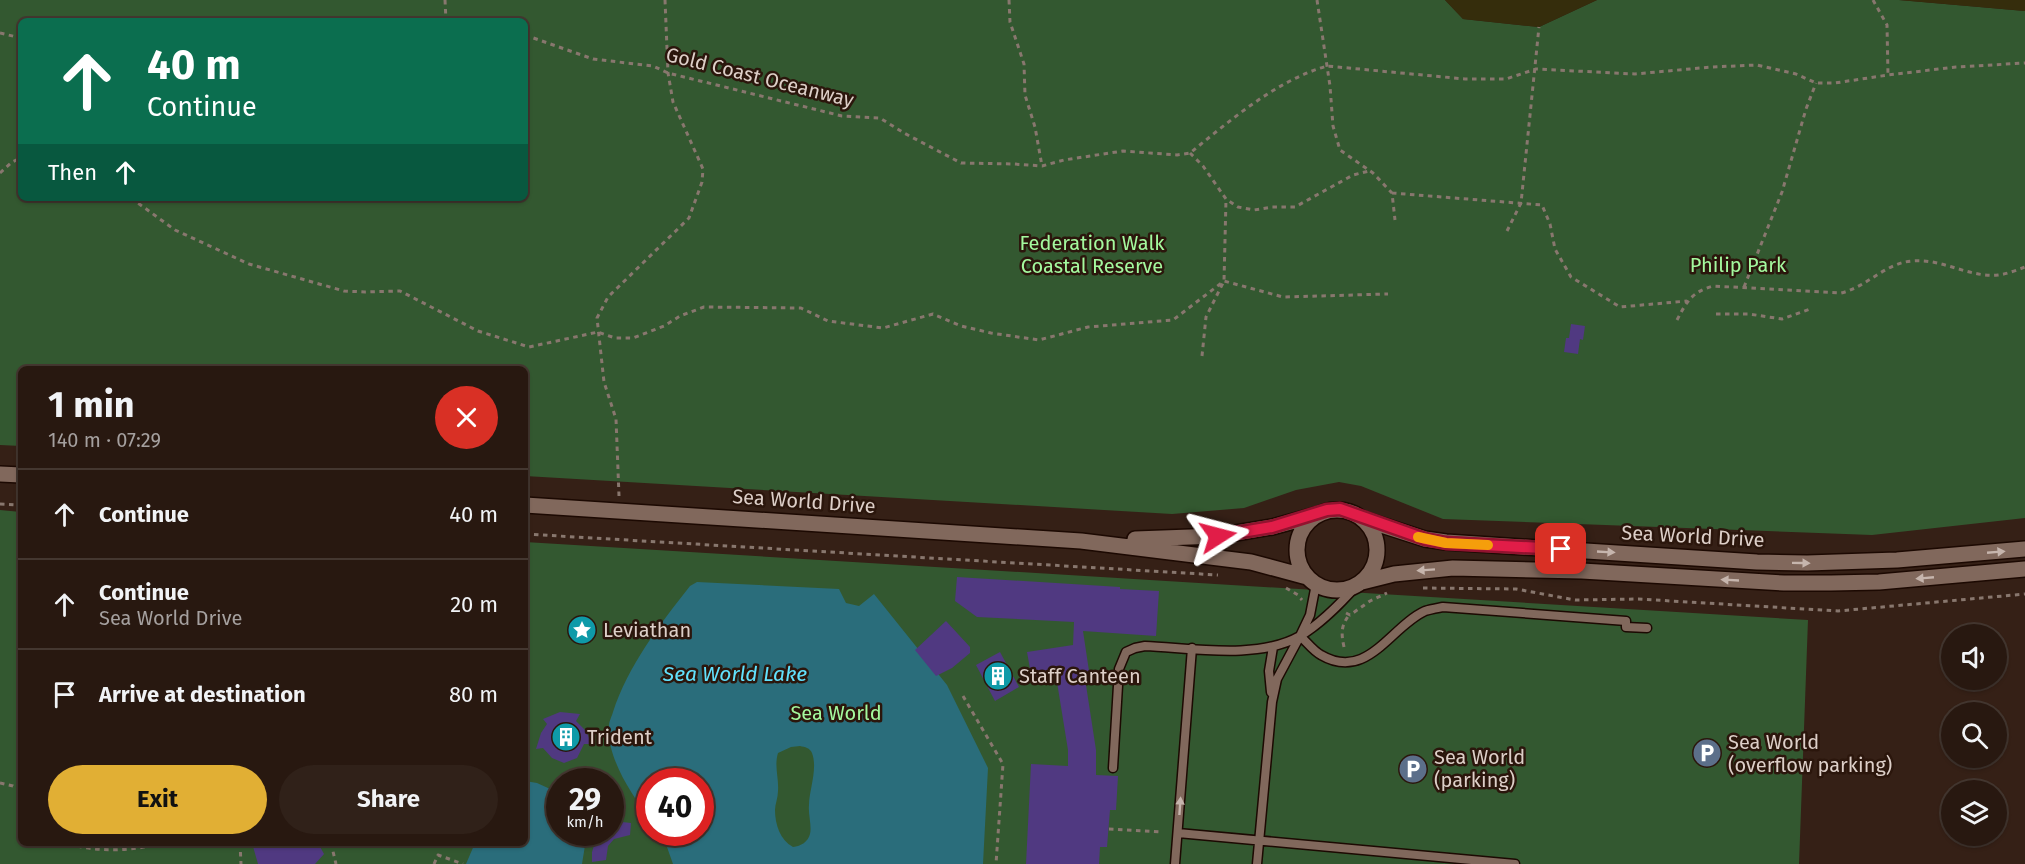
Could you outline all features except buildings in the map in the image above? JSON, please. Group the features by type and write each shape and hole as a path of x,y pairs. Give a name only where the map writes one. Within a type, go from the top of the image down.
{"street":[{"path":"0,474 18,476"},
{"name":"Sea World Drive","path":"528,505 1081,541 1251,562 1311,581"},
{"path":"1360,583 1375,565 1377,553 1374,534 1363,519 1352,512 1340,509 1327,510 1316,515 1306,523 1300,533 1297,544 1300,567 1311,581 1326,589 1337,591 1403,572 1453,568 1582,571 1831,583 1879,582 2025,569"},
{"name":"Sea World Drive","path":"1081,541 1218,536 1272,527 1316,515"},
{"name":"Sea World Drive","path":"1363,519 1425,539 1446,543 1757,562 1885,561 2025,549"}],"lane":[{"path":"1257,864 1276,679 1310,615 1311,581"},
{"path":"1113,768 1119,669 1126,652 1145,646 1235,651 1273,647 1300,636 1332,612 1360,583"},
{"path":"1300,636 1320,655 1352,662 1365,658 1383,646 1425,611 1443,607 1626,621 1626,627 1647,628"},
{"path":"1272,702 1269,671 1273,647"},
{"path":"1175,864 1192,648"},
{"path":"1178,833 1515,864"}],"path":[{"path":"445,0 446,18"},
{"path":"620,510 616,419 604,382 597,318 608,297 689,218 702,182 703,169 673,102 668,74 665,0"},
{"path":"1009,0 1010,22 1024,64 1025,95 1035,126 1042,166"},
{"path":"1317,0 1334,126 1340,150 1369,171 1392,193 1542,205 1550,224 1555,249 1571,277 1620,307 1687,301"},
{"path":"1873,0 1887,25 1888,75"},
{"path":"1507,231 1521,203 1539,27"},
{"path":"0,33 18,37"},
{"name":"Gold Coast Oceanway","path":"528,36 592,59 653,66 668,74 842,116 880,118 961,163 1042,166 1064,160 1123,151 1177,155 1190,153"},
{"path":"1369,171 1353,175 1294,207 1254,210 1238,207 1226,198 1203,166 1190,153 1258,100 1310,71 1327,66 1465,79 1506,79 1536,69 1635,74 1757,65 1796,74 1816,83 1834,84 1956,67 2025,63"},
{"path":"1744,287 1782,192 1806,109 1816,83"},
{"path":"0,173 18,159"},
{"path":"1392,193 1395,220"},
{"path":"1202,357 1206,317 1224,281 1226,198"},
{"path":"134,201 175,230 249,264 344,291 400,291 478,331 529,348 598,332 615,338 633,338 704,307 801,308 828,321 883,328 933,314 961,326 1039,340 1088,327 1173,320 1224,281"},
{"path":"1677,320 1687,301 1700,290 1713,286 1841,292 1851,290 1897,263 1931,261 1983,275 2000,275 2025,267"},
{"path":"1224,281 1283,297 1388,294"},
{"path":"1716,314 1749,314 1782,320 1810,309"},
{"path":"0,504 18,505"},
{"path":"1344,647 1342,625 1350,615"},
{"path":"963,696 1003,764 996,864"},
{"path":"0,783 18,789"},
{"path":"1108,829 1162,832"},
{"path":"76,846 101,850 148,846"},
{"path":"238,846 241,864"},
{"path":"332,846 336,864"},
{"path":"434,864 438,855 462,864"}],"green space":[{"path":"0,0 1445,0 1463,19 1539,27 1597,0 1899,0 2025,11 2025,518 1872,535 1443,519 1361,486 1339,482 1296,490 1244,508 1172,514 528,476 528,366 18,366 18,446 0,445"},
{"name":"Sea World","path":"0,510 18,512 18,846 528,846 528,542 1808,620 1799,864 0,864"}],"sand":[{"path":"1445,0 1597,0 1539,27 1463,19"},
{"path":"1899,0 2025,0 2025,11"}],"water":[{"name":"Sea World Lake","path":"697,582 839,589 846,603 859,606 874,594 947,685 988,768 983,864 673,864 667,846 714,846 714,768 636,768 636,799 624,779 624,768 618,768 609,737 610,720 619,695 656,630 690,586","holes":["791,747 807,748 814,759 809,799 810,831 806,841 793,847 782,836 776,821 775,808 778,796 776,763 778,753"]},
{"path":"528,782 546,787 546,846 585,846 582,864 466,864 474,846 528,846"}],"slow traffic":[{"path":"1418,537 1446,543 1488,545"}],"place":[{"name":"Leviathan","path":"582,630"},
{"name":"Staff Canteen","path":"998,676"},
{"name":"Trident","path":"566,737"},
{"name":"Sea World (overflow parking)","path":"1707,753"},
{"name":"Sea World (parking)","path":"1413,769"}],"route":[{"path":"1218,536 1272,527 1327,510 1340,509 1408,534 1446,543 1561,549"}],"park label":[{"name":"Federation Walk Coastal Reserve","path":"1092,254"},
{"name":"Philip Park","path":"1738,265"}]}
